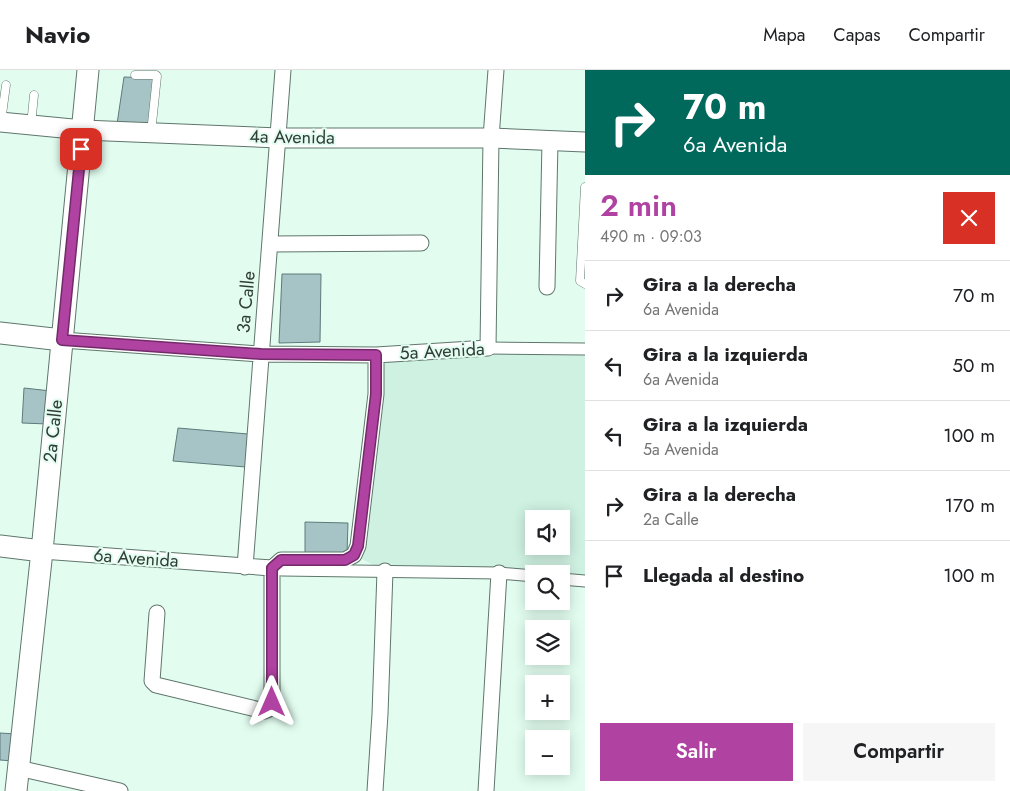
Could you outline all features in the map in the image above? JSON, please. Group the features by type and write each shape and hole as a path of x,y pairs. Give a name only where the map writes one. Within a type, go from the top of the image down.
{"main road":[{"name":"2a Calle","path":"16,791 42,551 88,70"},
{"name":"5a Avenida","path":"0,333 62,340"},
{"name":"6a Avenida","path":"0,546 42,551"}],"street":[{"name":"3a Calle","path":"245,567 283,70"},
{"path":"488,348 491,138 496,70"},
{"name":"4a Avenida","path":"0,122 83,130 279,138 491,138 585,142"},
{"path":"547,287 550,141"},
{"path":"270,244 421,243"},
{"name":"5a Avenida","path":"62,340 261,354 376,355 488,348 585,349"},
{"name":"6a Avenida","path":"272,568 281,560 345,560 357,551 364,510 376,394 376,355"},
{"name":"6a Avenida","path":"42,551 282,570 499,573 525,575"},
{"path":"157,613 152,681 156,685 264,711 269,709 272,702 272,568"},
{"path":"375,791 385,571"},
{"path":"486,791 499,573"},
{"path":"570,580 585,581"},
{"path":"18,768 120,791"}],"lane":[{"path":"135,75 157,76 151,132"},
{"path":"0,122 6,85"},
{"path":"31,125 34,95"},
{"path":"585,187 580,281 585,284"}],"shaded area":[{"path":"585,349 585,581 570,577 570,565 525,565 525,573 385,571 354,555 376,355"}],"building":[{"path":"124,77 155,78 150,125 117,124"},
{"path":"282,274 321,274 320,342 279,343"},
{"path":"24,388 51,391 48,424 22,423"},
{"path":"178,428 248,434 246,467 173,461"},
{"path":"305,522 348,523 347,554 305,553"},
{"path":"0,733 16,734 13,761 0,760"}],"route":[{"path":"81,149 62,340 261,354 376,355 376,394 364,510 357,551 345,560 281,560 272,568 272,702"}]}
